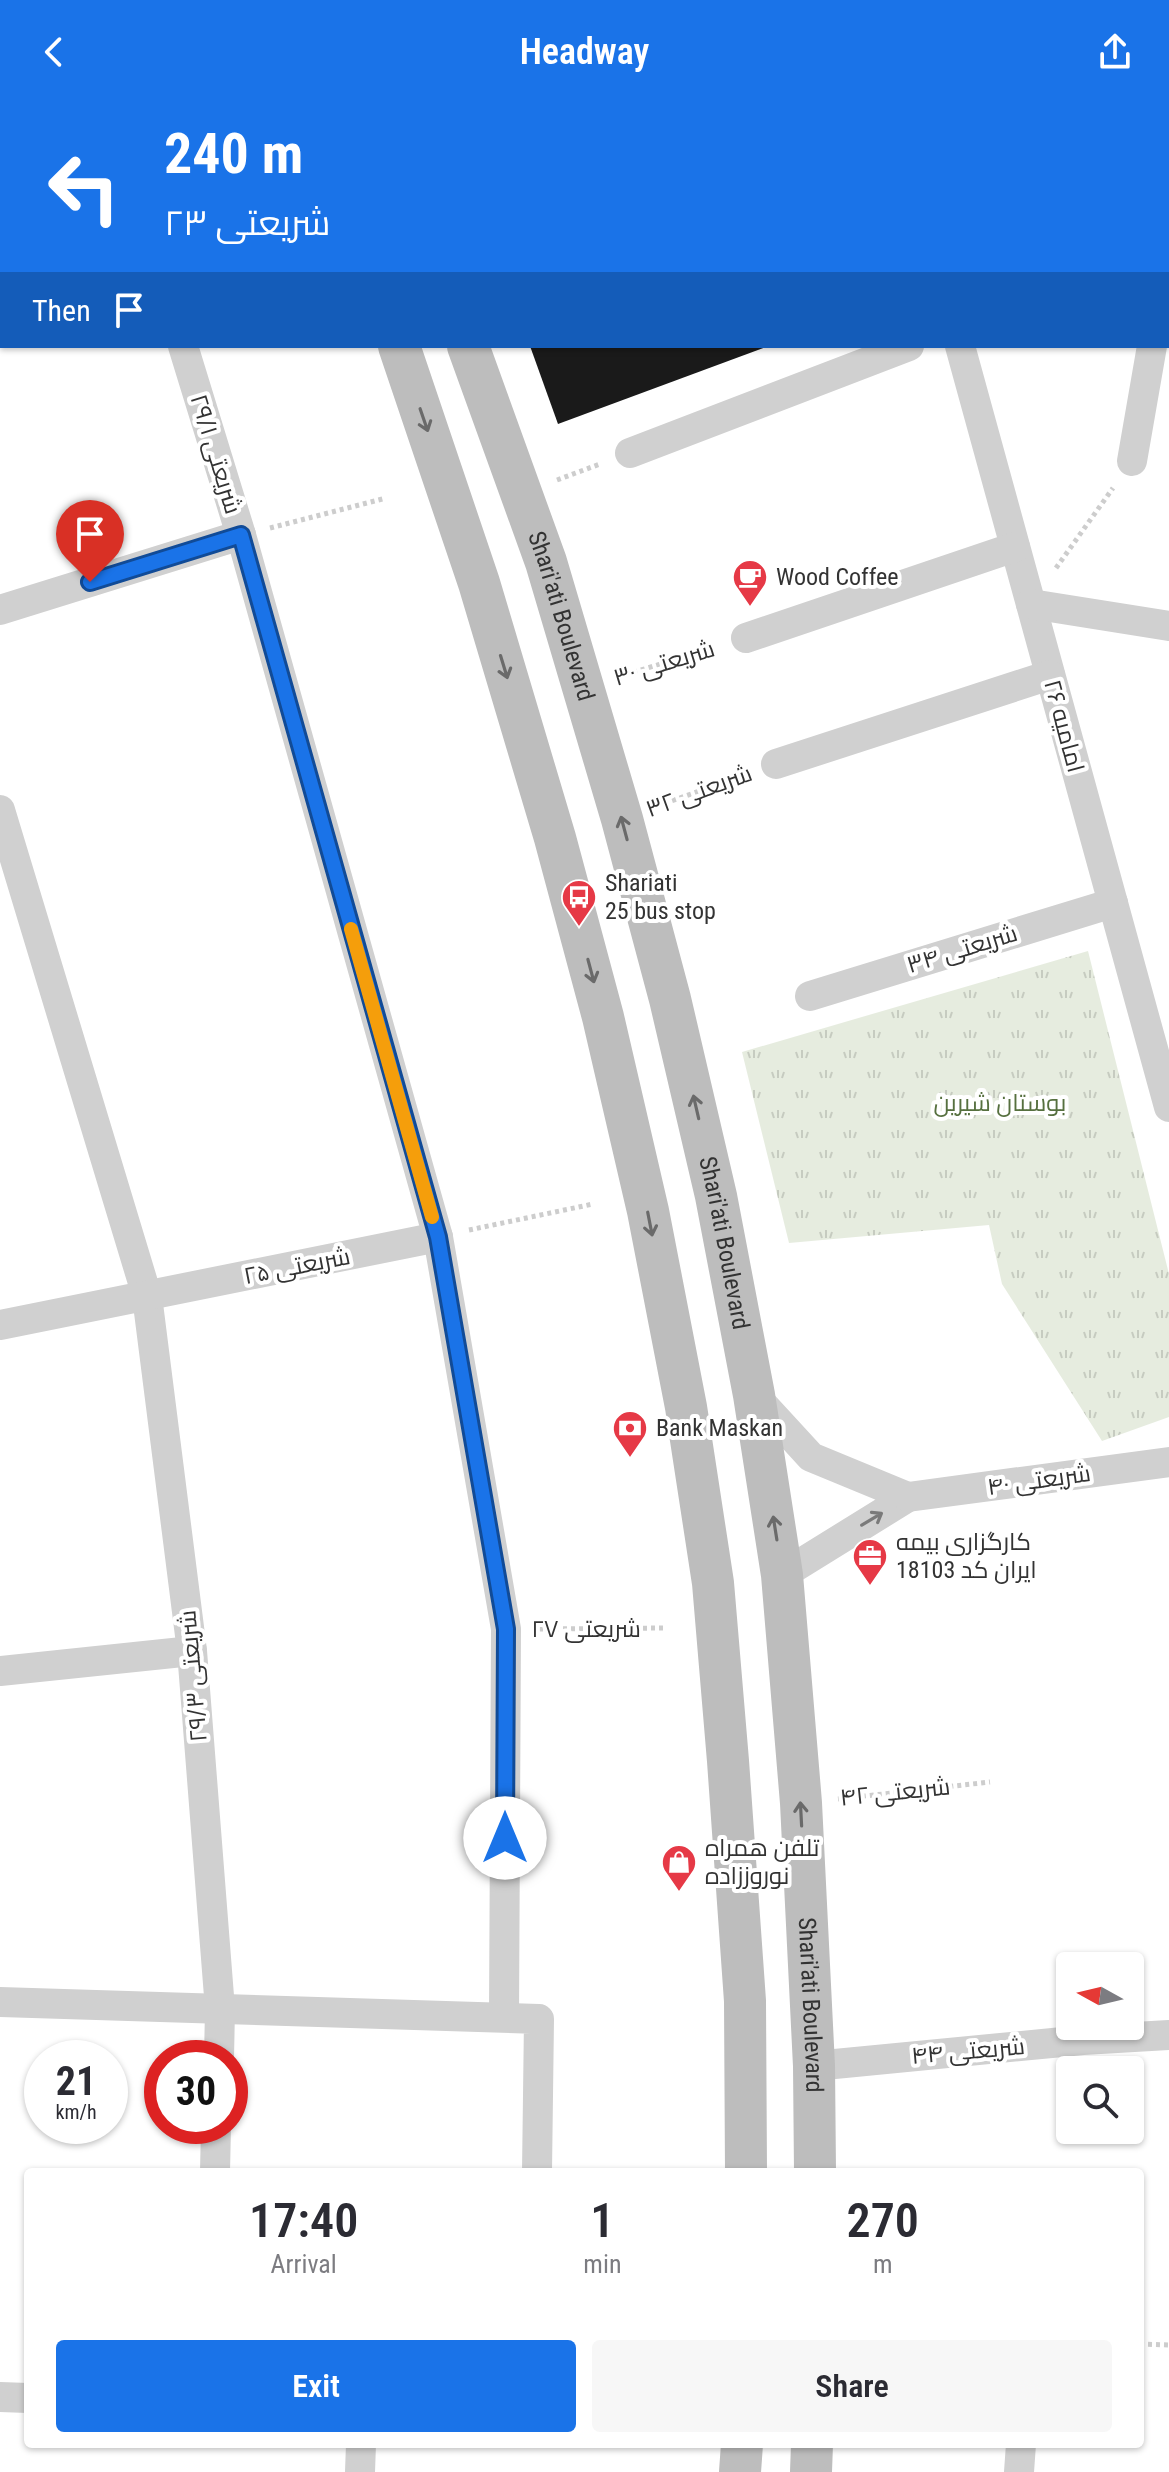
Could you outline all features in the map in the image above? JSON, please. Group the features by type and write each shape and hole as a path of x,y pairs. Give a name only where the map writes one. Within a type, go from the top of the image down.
{"main road":[{"path":"400,348 479,583 563,868 603,1017 648,1211 686,1407 713,1583 728,1761 745,2001 746,2168"},
{"name":"Shari'ati Boulevard","path":"469,348 523,493 622,819 670,999 716,1196 754,1395 782,1575 801,1803 814,2066 815,2168"},
{"path":"740,2472 742,2448"},
{"path":"811,2472 812,2448"}],"street":[{"name":"شریعتی ۲۹/۱","path":"184,348 241,535 438,1237 506,1629 504,2017"},
{"path":"630,453 904,348"},
{"name":"امامیه ۲۶","path":"961,348 1169,1107"},
{"path":"1132,461 1152,348"},
{"path":"0,610 241,535"},
{"path":"746,638 1015,547"},
{"path":"1031,604 1169,626"},
{"path":"776,764 1050,675"},
{"name":"شریعتی ۲۹/۳","path":"0,810 147,1296 192,1651 220,2009 219,2040"},
{"name":"شریعتی ۳۴","path":"810,996 1113,903"},
{"name":"شریعتی ۲۵","path":"0,1325 438,1237"},
{"path":"754,1395 811,1457 908,1497"},
{"name":"شریعتی ۴۰","path":"782,1575 908,1497 1169,1462"},
{"path":"0,1671 192,1651"},
{"path":"0,2002 539,2019 537,2168"},
{"name":"شریعتی ۴۴","path":"814,2066 1083,2040 1169,2035"},
{"path":"215,2168 216,2144"},
{"path":"0,2397 24,2398"},
{"path":"360,2472 361,2448"},
{"path":"1019,2472 1021,2448"}],"path":[{"path":"523,493 630,453"},
{"path":"1031,604 1132,461"},
{"path":"241,535 386,498"},
{"name":"شریعتی ۳۰","path":"583,688 746,638"},
{"name":"شریعتی ۳۲","path":"622,819 776,764"},
{"path":"438,1237 593,1204"},
{"name":"شریعتی ۲۷","path":"506,1629 666,1628"},
{"name":"شریعتی ۴۲","path":"801,1803 990,1782"},
{"path":"1144,2344 1169,2345"}],"green space":[{"name":"بوستان شیرین","path":"1088,951 1169,1274 1169,1417 1102,1441 1002,1284 989,1225 789,1243 742,1052"}],"building":[{"path":"531,348 764,348 558,424"}],"slow traffic":[{"path":"351,929 432,1217"}],"place":[{"name":"Wood Coffee","path":"750,608"},
{"name":"Shariati 25 bus stop","path":"579,928"},
{"name":"Bank Maskan","path":"630,1459"},
{"name":"کارگزاری بیمه ایران کد 18103","path":"870,1587"},
{"name":"تلفن همراه نوروززاده","path":"679,1893"}],"route":[{"path":"90,582 241,535 438,1237 506,1629 505,1838"}]}
